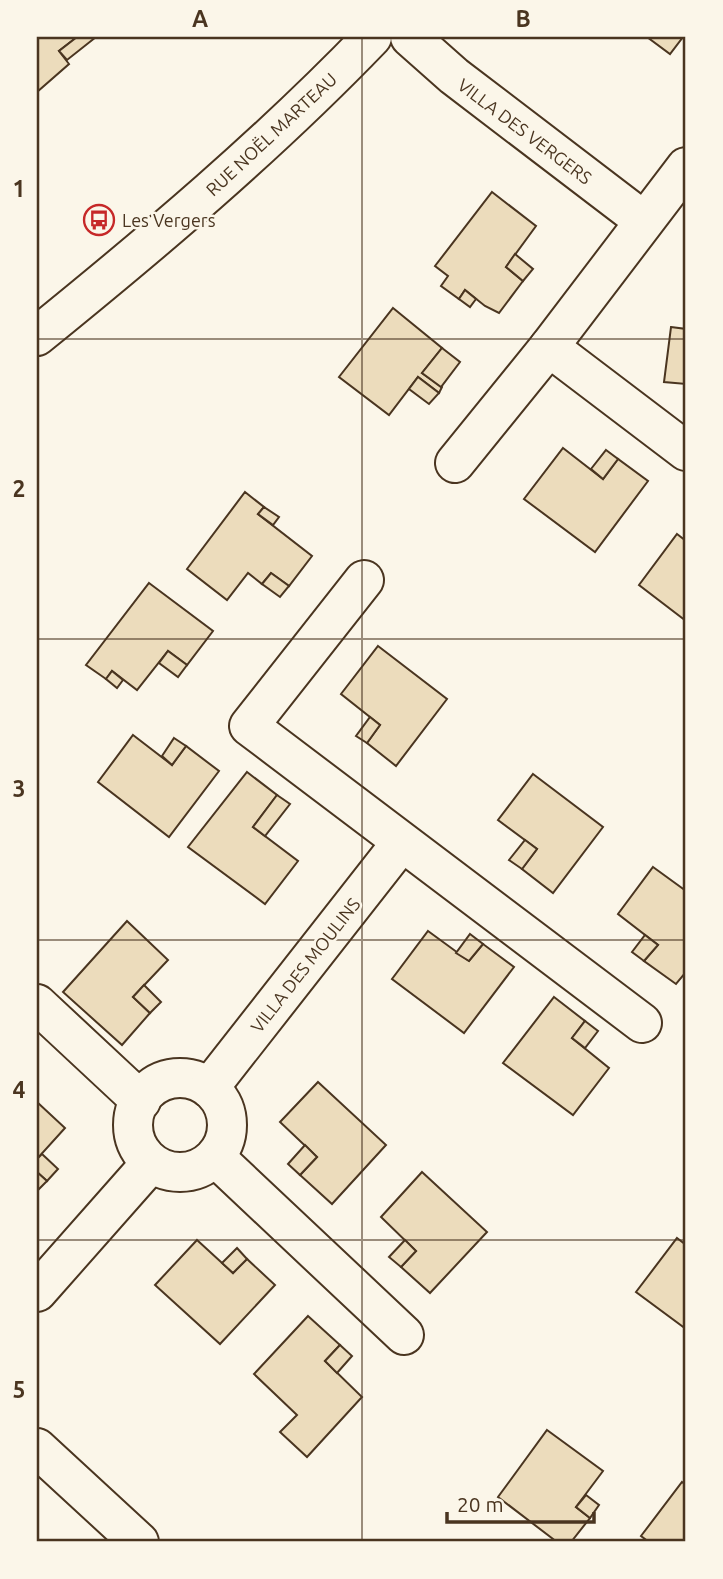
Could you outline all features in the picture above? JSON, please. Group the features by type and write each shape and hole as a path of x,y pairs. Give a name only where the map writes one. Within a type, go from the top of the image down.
{"street":[{"name":"RUE NOËL MARTEAU","path":"37,336 149,246 322,89 372,37"},
{"name":"VILLA DES VERGERS","path":"410,37 454,76 644,221"},
{"path":"455,463 549,347 686,167"},
{"path":"549,347 686,451"},
{"path":"364,580 249,726 642,1023"},
{"name":"VILLA DES MOULINS","path":"209,1088 401,843"},
{"path":"37,1004 141,1101"},
{"path":"177,1078 188,1079 209,1088 225,1109 227,1125 225,1141 215,1157 195,1170 178,1173 163,1170 151,1163 138,1146 134,1132 135,1114 141,1101 150,1090 177,1078"},
{"path":"215,1157 404,1335"},
{"path":"37,1292 151,1163"},
{"path":"37,1448 139,1542"}],"building":[{"path":"37,37 77,37 59,51 69,64 37,92"},
{"path":"77,37 96,37 67,60 59,51"},
{"path":"647,37 683,37 670,54"},
{"path":"492,192 536,226 506,267 523,281 499,313 465,290 459,299 441,286 448,276 435,266"},
{"path":"515,254 533,269 523,281 506,267"},
{"path":"465,290 476,299 470,307 459,299"},
{"path":"393,308 442,348 422,373 442,387 439,393 418,377 389,415 339,377"},
{"path":"671,327 686,329 686,384 664,382"},
{"path":"442,348 460,362 441,387 422,373"},
{"path":"418,377 439,393 429,404 409,389"},
{"path":"563,448 603,479 618,459 648,481 595,552 524,499"},
{"path":"606,450 618,459 603,479 591,469"},
{"path":"245,492 264,507 258,514 312,556 289,586 271,573 262,584 248,573 227,600 187,569"},
{"path":"264,507 279,517 273,525 258,514"},
{"path":"677,534 686,541 686,621 639,585"},
{"path":"271,573 289,586 280,597 262,584"},
{"path":"149,583 213,631 187,665 168,651 137,690 112,671 106,679 86,665"},
{"path":"378,646 447,699 396,766 367,743 380,725 341,694"},
{"path":"168,651 187,665 178,677 159,663"},
{"path":"112,671 123,680 117,688 106,679"},
{"path":"370,717 380,725 367,743 356,736"},
{"path":"133,735 172,765 186,746 219,771 169,837 98,782"},
{"path":"174,738 186,746 172,765 162,756"},
{"path":"247,772 277,795 253,827 298,861 265,904 188,847"},
{"path":"533,774 603,827 553,893 522,869 537,849 498,820"},
{"path":"277,795 290,804 265,836 253,827"},
{"path":"525,840 537,849 522,869 509,860"},
{"path":"653,867 686,891 686,972 676,984 644,961 658,945 618,914"},
{"path":"127,921 168,960 133,997 150,1013 122,1045 63,992"},
{"path":"428,931 469,961 483,944 514,967 464,1033 392,979"},
{"path":"470,934 483,944 469,961 456,953"},
{"path":"645,935 658,945 644,961 632,952"},
{"path":"144,985 161,1002 150,1013 133,997"},
{"path":"554,997 585,1021 572,1038 609,1068 573,1115 503,1063"},
{"path":"585,1021 598,1031 585,1048 572,1038"},
{"path":"318,1082 386,1145 332,1204 300,1175 317,1157 280,1122"},
{"path":"37,1102 65,1128 37,1159"},
{"path":"305,1145 317,1157 300,1175 288,1164"},
{"path":"42,1154 58,1169 47,1181 37,1172 37,1159"},
{"path":"37,1172 47,1181 37,1191"},
{"path":"422,1172 487,1232 430,1293 401,1267 416,1251 381,1217"},
{"path":"677,1238 686,1245 686,1329 636,1292"},
{"path":"197,1240 233,1273 247,1259 275,1285 220,1344 155,1285"},
{"path":"405,1240 416,1251 401,1267 389,1257"},
{"path":"237,1248 247,1259 233,1273 222,1263"},
{"path":"308,1316 340,1345 325,1361 362,1397 307,1457 280,1432 297,1415 254,1374"},
{"path":"340,1345 352,1356 337,1373 325,1361"},
{"path":"547,1430 603,1471 576,1507 590,1518 571,1542 557,1542 498,1497"},
{"path":"682,1482 686,1485 686,1542 649,1542 641,1536"},
{"path":"586,1495 599,1505 590,1518 576,1507"}],"place":[{"name":"Les Vergers","path":"99,220"}]}
